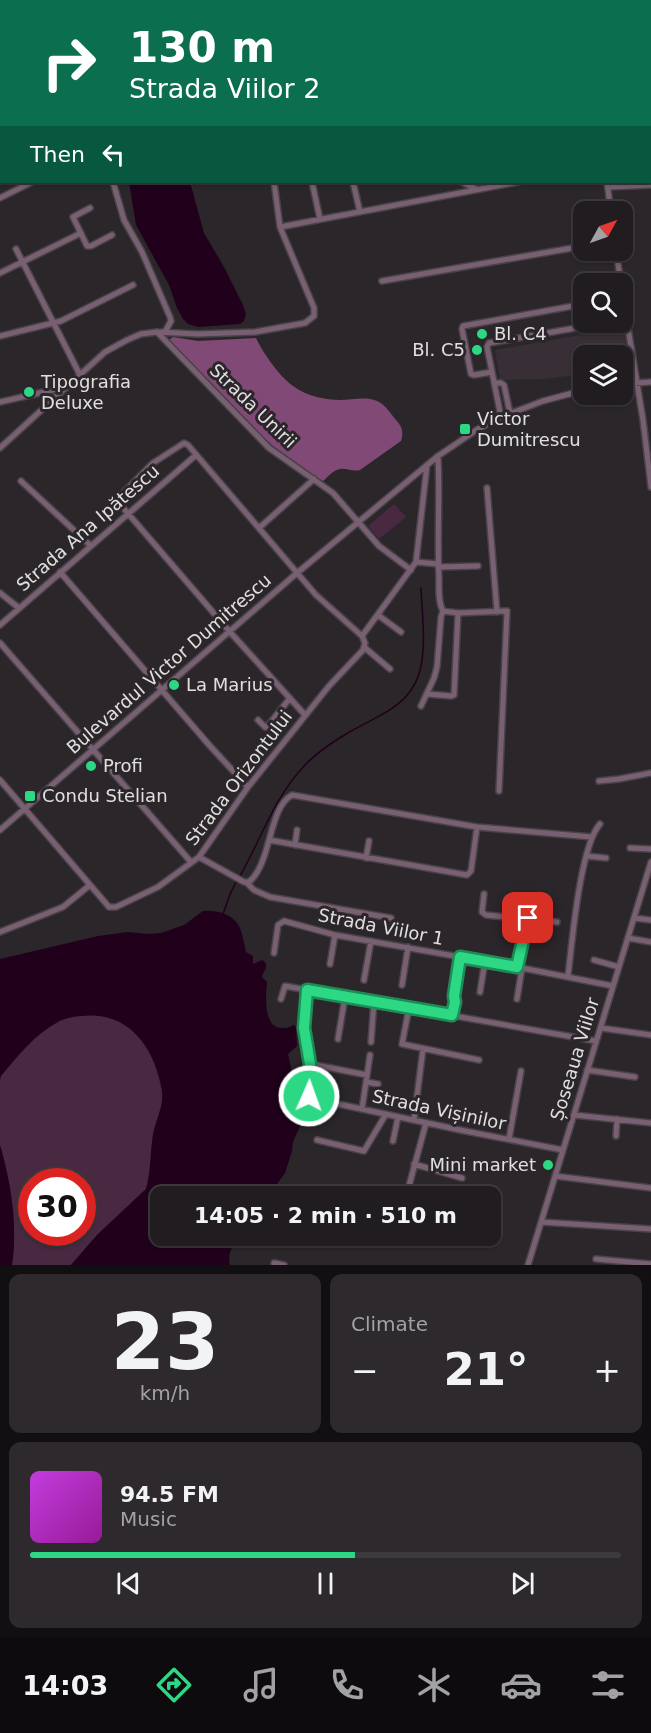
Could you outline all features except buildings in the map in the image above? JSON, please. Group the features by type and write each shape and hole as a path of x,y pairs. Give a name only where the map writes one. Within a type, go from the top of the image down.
{"street":[{"path":"0,198 30,183"},
{"path":"113,183 124,220 142,252 170,317 171,321 165,332"},
{"path":"0,448 105,352 119,343 141,334 157,332 198,334 255,332 302,324 312,318 314,308 280,226 273,183"},
{"path":"312,183 320,219"},
{"path":"353,183 360,212"},
{"path":"464,183 476,189"},
{"path":"280,226 512,183"},
{"path":"609,201 607,184 651,185"},
{"path":"90,208 74,216 87,246 112,235"},
{"path":"0,273 81,233"},
{"path":"382,281 573,248"},
{"path":"16,249 80,375"},
{"path":"0,336 54,324 133,285"},
{"path":"492,372 471,374 463,326 573,306"},
{"path":"501,417 487,347 489,343 573,328"},
{"name":"Strada Unirii","path":"157,332 269,447 339,498 380,546 411,570"},
{"path":"627,333 651,486"},
{"path":"494,383 501,382 504,385 510,413"},
{"path":"633,383 651,382"},
{"path":"0,402 67,387"},
{"name":"Bulevardul Victor Dumitrescu","path":"0,830 297,573 438,456 478,429 501,417 543,401 573,393"},
{"path":"305,715 118,503 118,498 150,466 184,443 188,445 324,603 363,638"},
{"name":"Strada Ana Ipătescu","path":"0,625 196,455"},
{"path":"421,706 437,668 443,611 440,601 438,566 438,456"},
{"path":"390,669 364,647 363,638 416,562 427,465"},
{"path":"259,528 314,479"},
{"path":"21,481 91,546"},
{"path":"487,488 497,612"},
{"path":"416,562 438,566 478,566"},
{"path":"60,572 248,787"},
{"path":"0,593 19,608"},
{"path":"443,611 458,613 507,611 499,791"},
{"path":"427,694 451,696 454,694 458,613"},
{"path":"378,615 401,632"},
{"path":"0,643 191,862"},
{"name":"Strada Orizontului","path":"90,885 112,908 151,891 199,857 248,787 305,715 364,647"},
{"path":"258,720 267,727 290,698"},
{"path":"599,781 651,773"},
{"path":"0,780 90,885 63,907 1,930"},
{"path":"246,882 255,876 261,867 280,810 292,795 477,827 592,837"},
{"path":"568,976 579,894 587,856 592,837 600,824"},
{"path":"269,840 468,875 471,871 477,827"},
{"path":"295,845 297,830"},
{"path":"366,858 369,842"},
{"path":"630,848 651,849"},
{"path":"587,856 606,858"},
{"path":"199,857 270,897 391,918"},
{"name":"Șoseaua Viilor","path":"528,1265 651,862"},
{"path":"644,886 651,887"},
{"path":"484,894 483,914 557,922"},
{"path":"540,904 540,920"},
{"path":"517,999 528,918"},
{"path":"634,918 651,920"},
{"name":"Strada Viilor 1","path":"274,952 278,927 282,921 335,935 520,967 613,986"},
{"path":"330,964 335,935"},
{"path":"628,938 651,942"},
{"path":"364,980 371,941"},
{"path":"402,985 408,947"},
{"path":"452,1015 460,957"},
{"path":"594,960 619,967"},
{"path":"480,992 485,961"},
{"path":"281,999 285,986 596,1041"},
{"name":"Strada Vișinilor","path":"307,990 304,1028 310,1064 310,1098 562,1150"},
{"path":"339,1039 345,997"},
{"path":"370,1042 374,1002"},
{"path":"409,1008 402,1044 479,1060"},
{"path":"601,1028 651,1035"},
{"path":"414,1120 423,1049"},
{"path":"362,1109 370,1055"},
{"path":"310,1064 367,1078 378,1084"},
{"path":"587,1070 635,1077"},
{"path":"509,1139 521,1071"},
{"path":"317,1140 364,1151 386,1114"},
{"path":"574,1115 651,1123"},
{"path":"393,1141 398,1117"},
{"path":"616,1136 617,1119"},
{"path":"409,1186 426,1123"},
{"path":"414,1164 462,1178"},
{"path":"555,1176 651,1188"},
{"path":"541,1222 651,1229"},
{"path":"596,1259 651,1264"},
{"path":"274,1263 284,1265"}],"shaded area":[{"path":"129,183 190,183 204,233 243,305 246,314 244,321 240,324 198,327 188,324 177,308 169,285 136,225"},
{"path":"591,333 626,333 628,345 573,345 573,375 544,379 500,380 495,350"},
{"path":"173,337 198,341 256,338 279,372 300,391 323,398 368,399 382,404 401,427 401,441 360,470 337,470 323,481 273,446 260,434 170,342"},
{"path":"394,504 406,517 379,539 368,526"},
{"path":"203,911 214,911 234,919 241,931 246,952 253,956 253,964 262,960 266,964 262,977 267,982 267,1010 272,1023 277,1027 285,1028 294,1025 296,1027 297,1046 288,1054 292,1072 298,1083 294,1095 301,1115 301,1124 293,1142 285,1173 276,1186 150,1186 150,1246 233,1246 230,1253 230,1265 71,1265 87,1246 96,1246 97,1235 146,1189 153,1134 162,1102 162,1090 153,1060 137,1036 127,1026 100,1016 71,1018 50,1027 20,1053 0,1080 0,959 98,936 128,932 161,933 184,925"},
{"path":"101,1015 123,1023 145,1045 154,1064 162,1092 162,1103 154,1134 146,1189 96,1236 96,1168 18,1168 18,1246 87,1246 71,1265 12,1265 13,1211 0,1145 1,1076 42,1031 59,1021 80,1016"},
{"path":"0,1145 12,1204 14,1250 12,1265 0,1265"}],"waterway":[{"path":"240,876 276,805 293,778 332,743 391,709 408,694 414,685 419,674 423,653 421,588"},
{"path":"223,914 237,880"}],"place":[{"name":"Bl. C4","path":"482,334"},
{"name":"Bl. C5","path":"477,350"},
{"name":"Tipografia Deluxe","path":"29,392"},
{"name":"Victor Dumitrescu","path":"465,429"},
{"name":"La Marius","path":"174,685"},
{"name":"Profi","path":"91,766"},
{"name":"Condu Stelian","path":"30,796"},
{"name":"Mini market","path":"548,1165"}],"route":[{"path":"309,1096 310,1064 304,1028 307,990 452,1015 460,957 517,967 528,918"}]}
